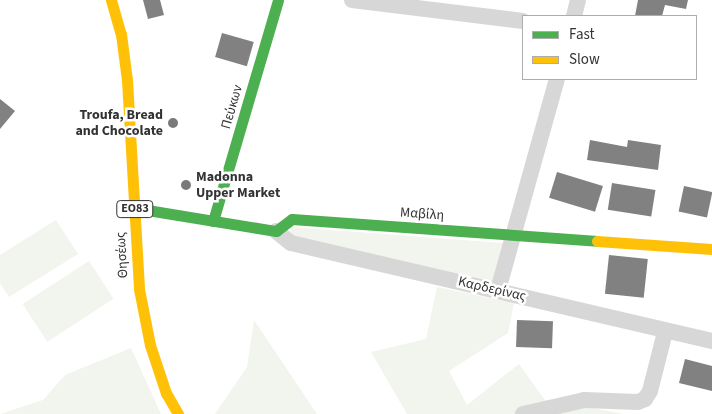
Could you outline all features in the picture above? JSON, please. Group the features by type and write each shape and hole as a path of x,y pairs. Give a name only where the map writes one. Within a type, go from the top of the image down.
{"street":[{"name":"Θησέως","path":"112,0 121,34 127,80 139,289 150,345 166,393 178,414"},
{"name":"Πεύκων","path":"213,221 278,0"},
{"path":"352,0 522,21"},
{"path":"574,15 578,0"},
{"path":"498,290 556,80"},
{"path":"135,208 276,231"},
{"name":"Μαβίλη","path":"276,231 292,219 712,249"},
{"name":"Καρδερίνας","path":"276,231 291,244 498,290 665,332 712,341"},
{"path":"523,414 584,400 638,402 645,399 665,332"}],"shaded area":[{"path":"56,220 78,254 9,297 0,283 0,255"},
{"path":"291,227 503,243 493,282 290,235"},
{"path":"89,261 114,299 47,342 23,304"},
{"path":"437,287 514,303 508,333 449,371 467,405 519,364 545,400 625,414 407,414 371,352 426,339"},
{"path":"254,320 317,414 215,414 247,367"},
{"path":"131,348 161,414 0,414 43,400 65,375"}],"building":[{"path":"143,0 160,0 164,15 148,19"},
{"path":"638,0 688,0 686,9 665,5 662,15 635,15"},
{"path":"222,33 254,42 247,66 215,57"},
{"path":"0,99 15,111 0,129"},
{"path":"590,140 627,147 628,140 661,145 658,170 587,160"},
{"path":"557,172 603,186 595,212 549,198"},
{"path":"612,183 655,190 651,217 608,210"},
{"path":"684,186 712,192 707,217 679,211"},
{"path":"609,255 648,259 644,298 605,294"},
{"path":"517,320 553,321 552,348 516,347"},
{"path":"685,359 712,366 712,391 679,383"}],"traffic: fast":[{"path":"213,221 278,0"},
{"path":"135,208 276,231 292,219 597,241"}],"traffic: slow":[{"path":"111,0 121,34 127,80 139,289 150,345 166,393 178,414"},
{"path":"597,241 712,249"}],"place":[{"name":"Troufa, Bread and Chocolate","path":"173,123"},
{"name":"Madonna Upper Market","path":"186,185"}]}
